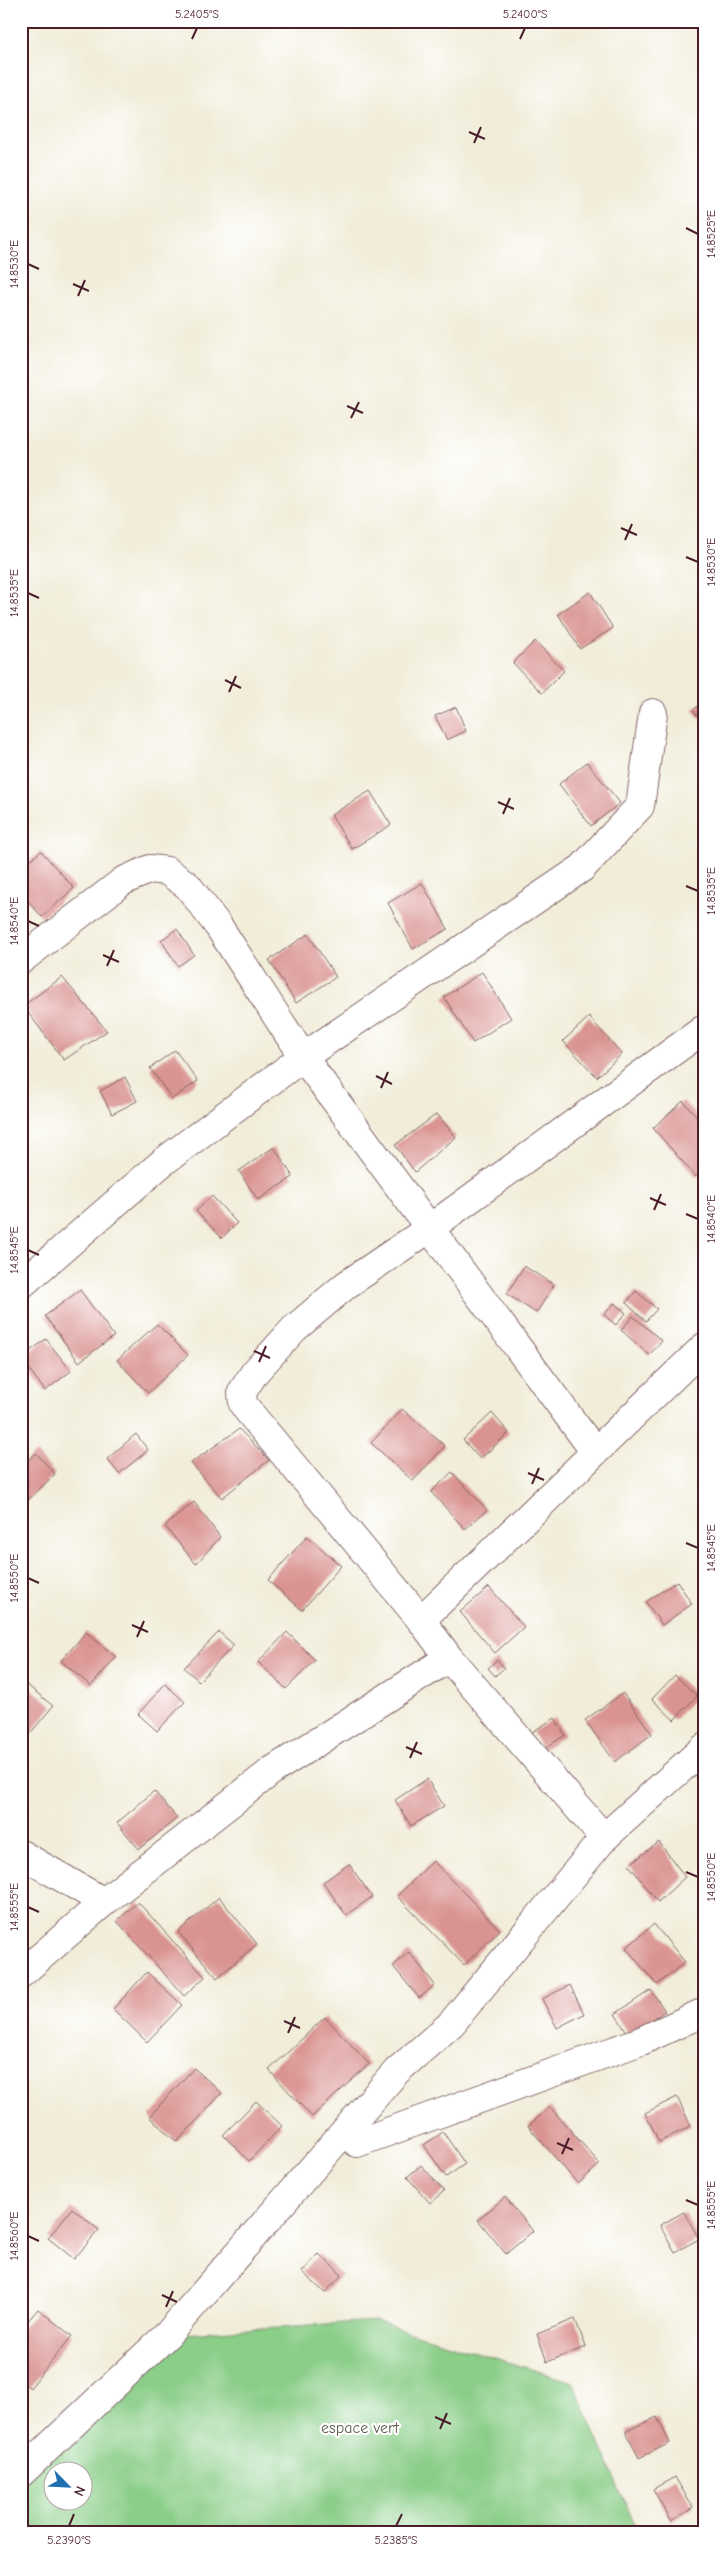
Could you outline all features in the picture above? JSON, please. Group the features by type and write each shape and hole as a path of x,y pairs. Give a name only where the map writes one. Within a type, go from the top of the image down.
{"street":[{"path":"21,1285 163,1162 303,1057 582,868 640,806 653,713"},
{"path":"21,960 123,881 150,869 167,871 188,886 219,928 303,1057 595,1452"},
{"path":"604,1838 449,1658 421,1620 249,1412 241,1398 246,1383 294,1329 346,1285 430,1228 704,1029"},
{"path":"421,1620 704,1347"},
{"path":"21,1974 104,1902 273,1770 449,1658"},
{"path":"21,2473 168,2334 397,2071 451,2024 604,1838 704,1748"},
{"path":"21,1854 104,1902"},
{"path":"357,2143 640,2041 704,2012"}],"green space":[{"name":"espace vert","path":"375,2321 573,2382 638,2532 21,2532 21,2480 168,2334"}],"building":[{"path":"590,592 613,628 580,649 558,614"},
{"path":"535,641 564,671 542,693 513,663"},
{"path":"704,701 704,724 693,710"},
{"path":"456,707 466,731 447,740 435,716"},
{"path":"587,762 620,803 591,826 559,784"},
{"path":"370,791 391,825 352,849 331,815"},
{"path":"41,851 74,888 42,917 21,893 21,868"},
{"path":"422,883 448,929 413,949 388,903"},
{"path":"177,929 194,955 178,966 161,940"},
{"path":"308,934 336,977 296,1003 269,960"},
{"path":"482,972 511,1018 473,1043 444,997"},
{"path":"62,977 107,1031 64,1060 23,1006"},
{"path":"589,1017 622,1054 597,1077 563,1041"},
{"path":"175,1050 198,1081 172,1099 150,1068"},
{"path":"125,1077 137,1101 112,1114 100,1091"},
{"path":"683,1101 704,1124 704,1170 696,1177 653,1128"},
{"path":"437,1114 456,1137 415,1172 395,1145"},
{"path":"274,1147 293,1177 258,1200 239,1171"},
{"path":"212,1196 237,1223 222,1238 196,1211"},
{"path":"524,1266 554,1285 536,1313 507,1294"},
{"path":"80,1290 114,1336 79,1362 45,1316"},
{"path":"636,1291 657,1309 646,1321 626,1303"},
{"path":"614,1303 626,1313 616,1325 604,1315"},
{"path":"633,1316 662,1341 649,1355 621,1330"},
{"path":"157,1324 188,1355 148,1393 117,1360"},
{"path":"46,1339 71,1371 45,1391 21,1358"},
{"path":"402,1409 445,1446 413,1481 371,1443"},
{"path":"492,1413 509,1433 480,1459 463,1440"},
{"path":"239,1429 269,1460 222,1498 191,1463"},
{"path":"136,1434 148,1450 119,1474 107,1459"},
{"path":"36,1453 55,1474 21,1507 21,1466"},
{"path":"452,1472 487,1510 465,1529 431,1492"},
{"path":"194,1502 220,1537 196,1564 165,1526"},
{"path":"307,1536 341,1566 302,1610 268,1580"},
{"path":"677,1581 692,1604 662,1625 646,1602"},
{"path":"489,1587 524,1627 495,1653 460,1612"},
{"path":"86,1632 116,1657 91,1686 61,1661"},
{"path":"219,1632 234,1645 199,1681 184,1668"},
{"path":"287,1632 315,1660 286,1689 258,1662"},
{"path":"497,1660 504,1668 495,1676 488,1668"},
{"path":"675,1675 697,1696 674,1720 652,1699"},
{"path":"21,1680 53,1706 24,1741 21,1739"},
{"path":"165,1684 185,1702 157,1731 138,1714"},
{"path":"623,1693 652,1734 615,1762 585,1720"},
{"path":"555,1718 565,1735 543,1750 532,1732"},
{"path":"427,1779 444,1806 411,1826 395,1800"},
{"path":"154,1791 177,1818 139,1849 117,1823"},
{"path":"659,1842 685,1877 658,1902 629,1865"},
{"path":"433,1861 500,1930 464,1965 397,1896"},
{"path":"349,1864 372,1897 346,1915 323,1882"},
{"path":"219,1897 257,1944 217,1978 178,1932"},
{"path":"138,1902 205,1977 184,1996 117,1921"},
{"path":"654,1924 685,1962 657,1985 626,1948"},
{"path":"409,1952 435,1985 419,1998 393,1966"},
{"path":"147,1972 182,2005 147,2042 113,2009"},
{"path":"570,1985 584,2014 557,2028 542,1999"},
{"path":"651,1990 665,2011 629,2035 615,2014"},
{"path":"325,2017 369,2064 312,2117 269,2070"},
{"path":"194,2068 222,2093 177,2142 149,2117"},
{"path":"677,2097 691,2126 659,2142 645,2113"},
{"path":"256,2101 282,2126 249,2161 223,2135"},
{"path":"550,2107 600,2164 578,2184 528,2126"},
{"path":"443,2132 465,2164 446,2177 424,2145"},
{"path":"421,2165 444,2191 430,2203 407,2177"},
{"path":"505,2197 533,2231 506,2254 478,2220"},
{"path":"72,2208 99,2230 74,2259 48,2238"},
{"path":"684,2212 699,2239 675,2252 660,2225"},
{"path":"319,2254 342,2275 325,2293 302,2272"},
{"path":"38,2309 72,2336 30,2388 21,2381 21,2329"},
{"path":"575,2319 586,2347 547,2362 537,2334"},
{"path":"657,2417 670,2443 639,2458 626,2431"},
{"path":"675,2477 693,2508 671,2521 653,2489"}]}
